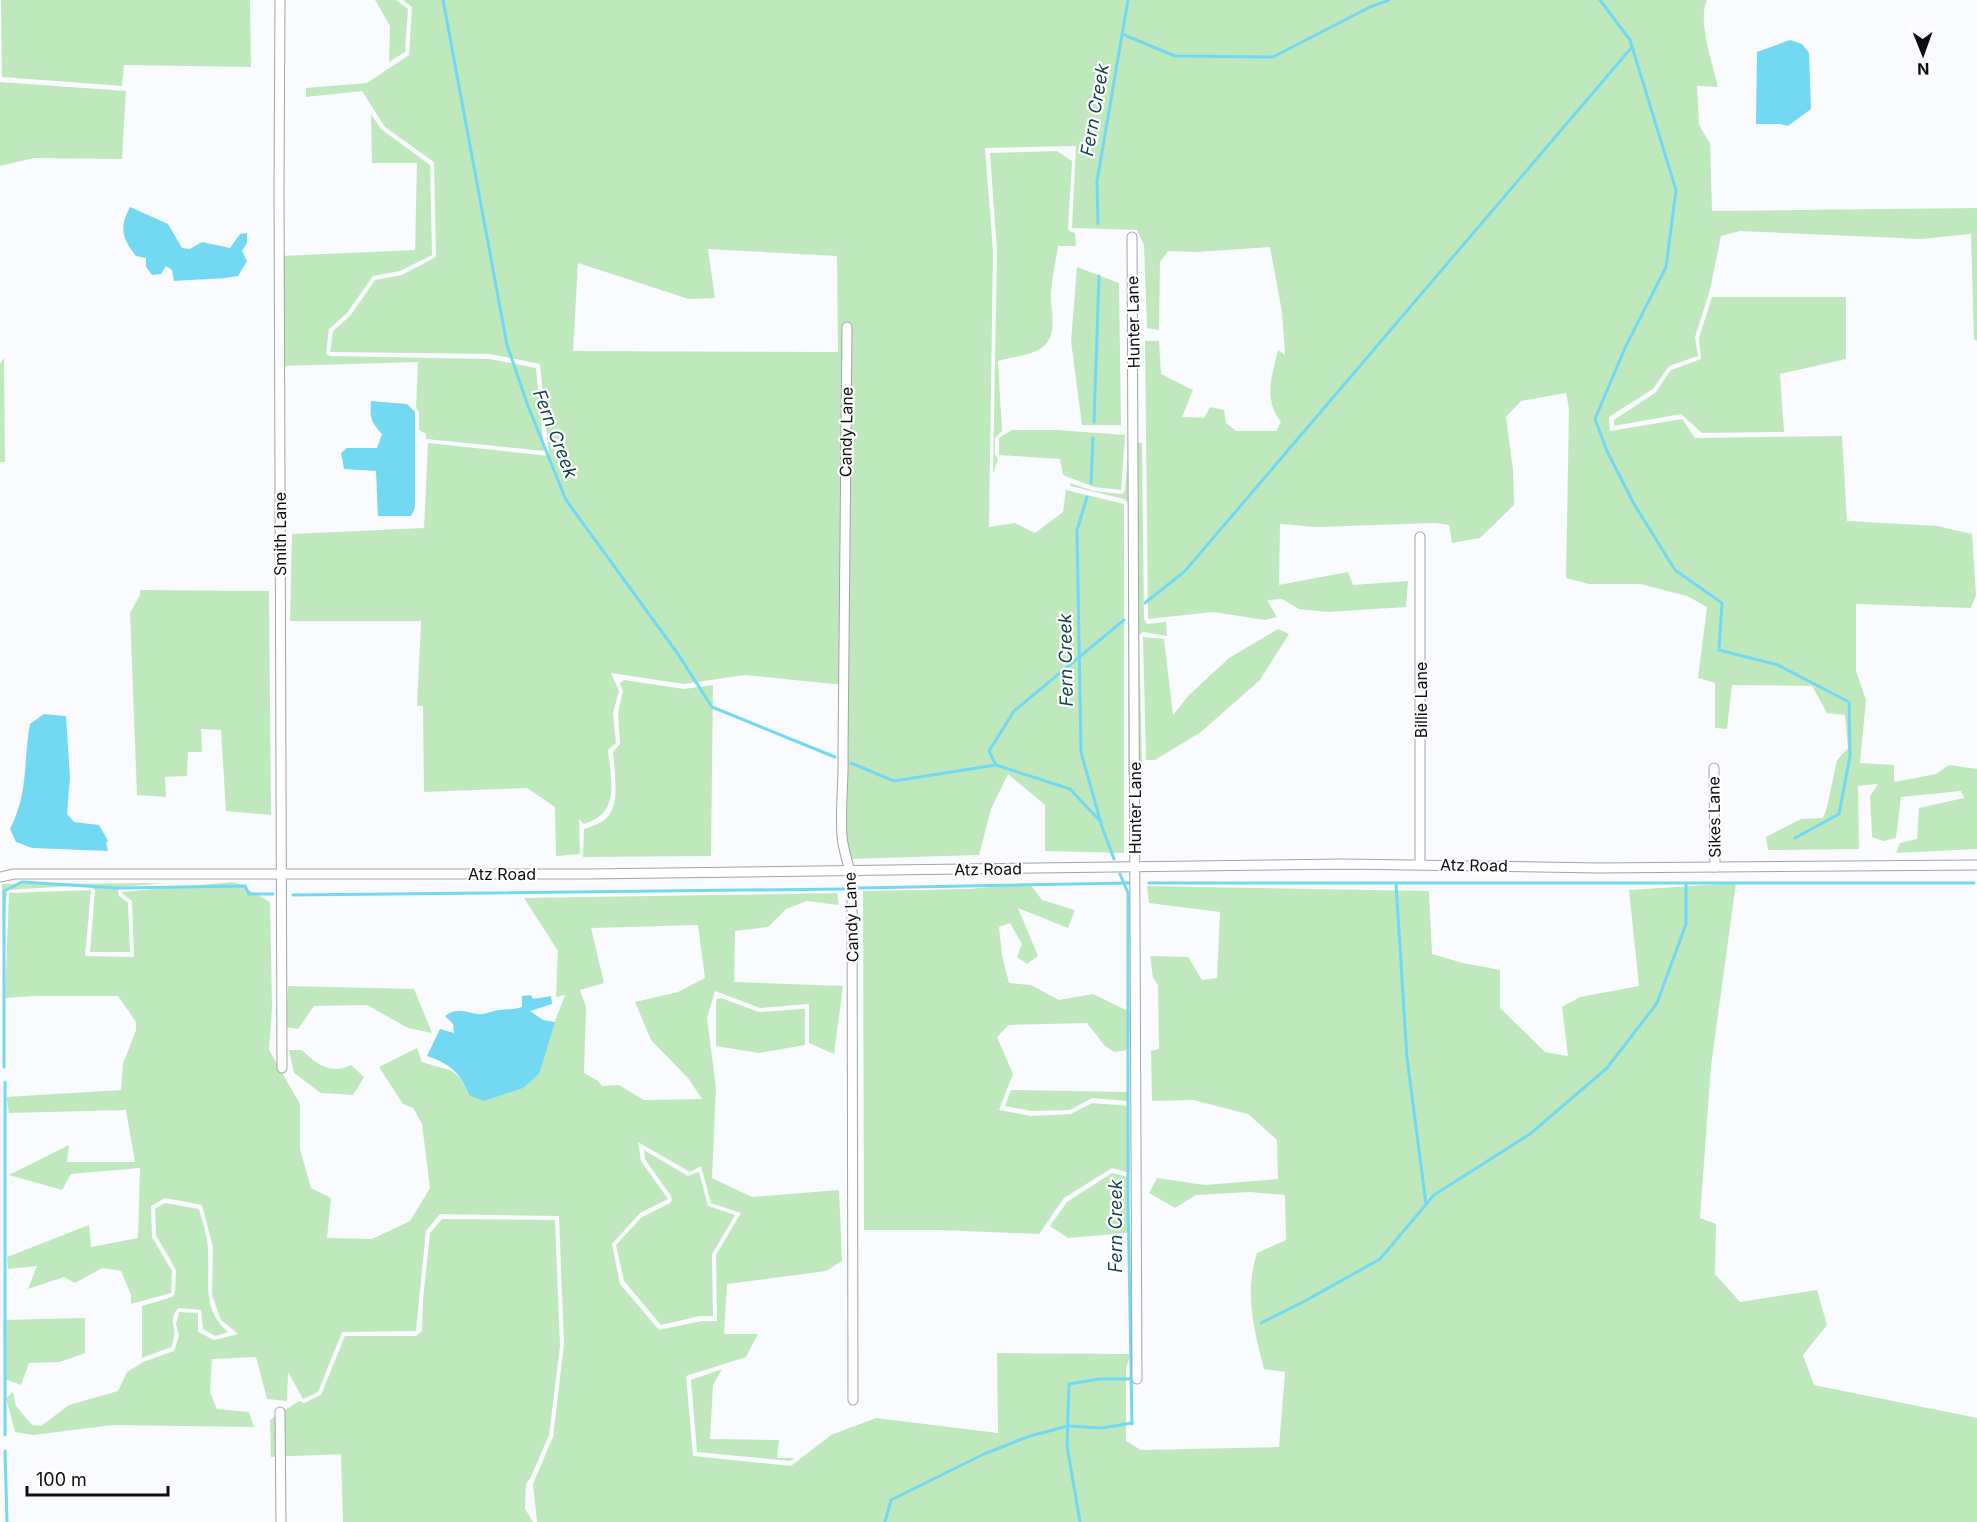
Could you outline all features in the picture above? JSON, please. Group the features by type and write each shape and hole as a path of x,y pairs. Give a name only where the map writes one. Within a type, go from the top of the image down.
{"street":[{"name":"Smith Lane","path":"280,0 282,1068"},
{"name":"Hunter Lane","path":"1132,237 1137,1379"},
{"name":"Candy Lane","path":"847,327 844,778 840,811 842,839 851,871 854,1400"},
{"name":"Billie Lane","path":"1420,537 1420,864"},
{"name":"Sikes Lane","path":"1714,768 1715,867"},
{"name":"Atz Road","path":"0,877 14,874 851,871 1420,864 1599,868 1977,865"},
{"path":"280,1412 281,1522"}],"green space":[{"path":"1,0 250,0 251,67 124,65 122,86 2,77"},
{"path":"375,0 396,0 408,9 405,52 389,62 390,26"},
{"path":"403,0 1707,0 1704,9 1705,30 1718,87 1697,86 1699,125 1710,143 1712,211 1977,208 1977,341 1974,339 1971,234 1921,239 1740,231 1721,236 1710,290 1695,337 1698,356 1669,366 1653,389 1609,417 1610,431 1682,419 1695,438 1842,436 1847,521 1937,526 1972,534 1976,595 1971,608 1856,604 1856,671 1866,700 1860,763 1894,765 1894,782 1936,774 1949,765 1977,769 1977,849 1896,853 1900,843 1917,839 1919,808 1964,798 1961,791 1901,797 1896,838 1883,841 1872,837 1870,796 1878,784 1858,786 1859,849 1768,850 1766,837 1801,819 1823,818 1837,760 1848,748 1845,715 1827,713 1812,686 1732,685 1727,729 1715,728 1715,683 1698,678 1707,607 1687,596 1640,584 1589,584 1566,578 1569,409 1566,393 1521,401 1506,417 1513,470 1514,505 1480,538 1452,543 1449,525 1435,523 1317,527 1280,524 1279,585 1348,572 1353,585 1408,581 1406,607 1328,612 1299,609 1282,599 1267,600 1277,617 1265,620 1213,612 1148,619 1145,341 1159,341 1161,374 1193,390 1182,417 1204,418 1210,407 1224,410 1226,423 1236,431 1276,431 1281,422 1272,405 1270,387 1278,350 1285,355 1282,312 1270,247 1197,252 1168,251 1160,262 1159,330 1147,328 1144,245 1137,230 1072,228 1076,146 985,148 993,251 989,527 1015,523 1035,533 1063,512 1066,490 1124,504 1124,853 1045,851 1045,805 1008,774 991,809 979,855 847,859 842,839 844,685 745,675 684,684 611,673 619,691 613,713 616,743 608,750 611,794 609,804 596,819 584,824 579,819 580,854 556,856 555,807 527,788 424,792 423,706 417,706 421,621 290,621 292,534 424,528 428,443 549,456 540,364 490,354 330,352 333,331 350,316 375,280 402,275 436,257 434,162 385,127 362,91 306,97 306,88 367,83 409,55 412,7","holes":["708,249 837,256 838,352 573,351 578,263 689,299 715,298"]},
{"path":"0,82 126,91 122,159 34,158 0,166"},
{"path":"371,114 381,129 430,165 432,255 400,271 373,276 347,313 329,329 326,354 330,356 490,359 536,368 544,451 426,439 426,434 419,430 419,412 416,408 418,362 280,366 280,256 415,250 417,163 372,163"},
{"path":"1057,151 1072,161 1068,229 1075,233 1076,246 1058,246 1051,293 1053,321 1048,342 1033,352 998,361 1002,431 995,438 995,455 998,459 993,474 997,251 990,153"},
{"path":"1077,267 1119,283 1121,425 1082,425 1071,341"},
{"path":"1712,297 1846,297 1846,359 1780,374 1784,432 1702,433 1681,414 1614,426 1614,420 1655,393 1671,370 1701,359 1699,338"},
{"path":"4,358 5,462 0,462 0,364"},
{"path":"1012,430 1057,430 1125,435 1121,490 1094,487 1063,475 1060,459 999,455 999,438"},
{"path":"1129,442 1142,443 1144,619 1147,624 1166,622 1167,636 1143,632 1139,635 1142,761 1144,764 1128,775 1128,502 1124,499 1070,486 1070,483 1094,491 1123,494"},
{"path":"140,590 269,591 271,815 226,811 221,730 201,729 202,752 188,752 187,776 165,777 166,797 137,795 130,613 140,595"},
{"path":"1278,629 1289,634 1260,680 1201,732 1155,760 1146,760 1143,637 1164,639 1173,715 1189,695 1229,658"},
{"path":"624,680 684,689 713,685 711,856 583,857 584,829 607,818 614,802 616,784 613,752 620,744 618,713 623,691 620,683"},
{"path":"234,882 270,902 272,1007 269,1050 300,1104 300,1149 311,1188 331,1198 327,1238 372,1239 410,1221 430,1188 422,1124 413,1108 403,1104 379,1067 417,1048 422,1062 456,1074 469,1095 549,1037 565,995 556,997 558,951 524,898 837,893 839,905 807,901 786,909 768,927 735,931 734,982 843,986 834,1054 809,1043 809,1004 760,1008 715,991 707,1018 716,1088 712,1178 752,1197 839,1190 842,1261 826,1271 727,1284 724,1334 758,1334 746,1357 686,1376 693,1456 791,1466 831,1435 876,1418 998,1433 997,1353 1131,1354 1126,1368 1126,1441 1141,1450 1279,1447 1285,1372 1264,1369 1254,1326 1251,1283 1257,1253 1286,1240 1285,1195 1250,1192 1196,1195 1175,1208 1149,1193 1157,1178 1205,1185 1278,1179 1277,1140 1248,1114 1193,1100 1152,1101 1151,1051 1159,1049 1158,985 1153,978 1150,956 1188,957 1202,980 1217,978 1220,912 1149,903 1147,886 1429,891 1432,954 1500,970 1500,1008 1545,1052 1568,1056 1562,1007 1580,997 1639,986 1629,890 1736,883 1711,1066 1700,1218 1716,1224 1715,1274 1740,1302 1817,1290 1827,1325 1803,1355 1814,1385 1977,1418 1977,1522 537,1522 533,1484 553,1437 564,1344 559,1216 440,1214 426,1231 416,1331 342,1332 318,1392 303,1399 288,1372 287,1401 267,1399 256,1357 212,1359 210,1392 217,1409 249,1412 254,1427 113,1425 33,1435 15,1432 6,1398 13,1392 16,1406 32,1425 41,1426 69,1405 118,1391 127,1372 143,1362 174,1351 179,1336 176,1324 179,1312 198,1313 198,1332 214,1340 238,1334 221,1320 212,1295 213,1247 202,1205 165,1198 151,1206 152,1237 172,1271 171,1293 131,1304 131,1295 121,1271 102,1268 75,1283 64,1277 28,1289 37,1266 8,1269 7,1257 89,1225 91,1247 138,1238 140,1168 71,1174 62,1190 9,1175 69,1145 67,1162 135,1162 126,1110 9,1113 6,1097 121,1090 123,1064 136,1030 136,1022 118,996 5,998 9,893 91,890 85,956 134,957 132,901 121,892","holes":["698,925 705,978 678,992 635,1002 651,1040 688,1078 702,1099 644,1100 619,1085 602,1086 584,1073 586,1007 580,990 604,983 591,928","638,1142 690,1172 701,1166 711,1203 741,1213 716,1255 717,1321 701,1321 659,1330 620,1284 612,1244 640,1213 668,1199 641,1161"]},
{"path":"166,883 121,887 118,890 119,896 128,903 130,952 90,952 95,891 91,885 7,890 3,941 2,884"},
{"path":"1029,883 1042,900 1075,910 1068,928 1018,908 1038,956 1027,964 1017,957 1022,944 1010,923 999,927 1002,955 1009,983 1031,985 1059,1000 1093,994 1130,1012 1129,1050 1114,1052 1104,1045 1087,1023 1009,1025 997,1037 1013,1074 999,1110 1031,1116 1071,1114 1092,1103 1129,1106 1130,1173 1112,1168 1064,1198 1039,1234 864,1230 863,891 970,889"},
{"path":"288,986 414,989 432,1033 408,1028 367,1005 314,1006 298,1029 286,1027"},
{"path":"721,998 759,1012 805,1009 805,1045 759,1053 716,1046 716,1002"},
{"path":"289,1050 302,1050 318,1064 330,1068 343,1068 351,1065 364,1077 353,1095 321,1093 294,1073"},
{"path":"1011,1090 1128,1092 1128,1101 1092,1098 1070,1110 1032,1111 1005,1106"},
{"path":"644,1150 688,1176 699,1172 708,1206 735,1215 712,1254 713,1316 700,1316 661,1325 624,1281 616,1245 642,1217 672,1200 645,1159"},
{"path":"1112,1173 1128,1177 1128,1233 1068,1238 1050,1226 1067,1202"},
{"path":"165,1203 199,1209 208,1245 210,1304 219,1323 228,1332 215,1336 203,1329 201,1310 178,1308 173,1316 174,1338 171,1347 142,1358 142,1306 172,1297 175,1293 176,1270 156,1235 155,1209"},
{"path":"442,1219 555,1220 560,1346 549,1435 530,1479 526,1483 525,1509 533,1522 343,1522 341,1454 271,1457 270,1420 299,1401 304,1403 321,1395 345,1336 416,1336 422,1331 430,1233"},
{"path":"85,1318 85,1353 60,1362 29,1363 21,1385 5,1379 3,1320"},
{"path":"722,1369 713,1385 710,1439 779,1440 777,1458 795,1458 790,1461 697,1452 691,1380"}],"water":[{"path":"1790,40 1802,44 1809,53 1811,109 1788,126 1756,124 1757,52"},
{"path":"130,207 168,224 182,248 190,249 202,242 230,248 240,234 247,233 247,243 242,251 247,261 238,276 174,281 172,270 166,266 161,274 152,275 146,267 146,258 136,256 125,238 123,227"},
{"path":"371,401 407,404 415,412 415,508 411,516 378,516 376,471 344,469 341,453 347,448 377,448 382,434 372,419"},
{"path":"44,714 66,716 70,777 67,814 74,822 99,825 108,841 106,843 108,851 32,848 16,842 10,829 23,790 30,724"},
{"path":"531,995 533,999 551,996 552,1004 530,1011 543,1020 555,1022 539,1074 523,1088 484,1101 469,1095 462,1080 453,1070 442,1062 427,1056 440,1029 454,1033 453,1024 445,1016 456,1011 483,1014 519,1008 522,1007 522,996"}],"waterway":[{"name":"Fern Creek","path":"443,0 507,345 528,406 566,500 678,654 712,707 835,757"},
{"name":"Fern Creek","path":"1098,224 1097,181 1128,0"},
{"path":"1122,34 1175,56 1273,57 1370,7 1389,0"},
{"path":"1600,0 1630,40 1676,190 1666,267 1625,348 1595,419 1607,451 1634,504 1675,570 1722,603 1719,650 1778,665 1849,702 1850,756 1839,814 1795,838"},
{"path":"1145,603 1185,571 1632,47"},
{"name":"Fern Creek","path":"1094,422 1099,276"},
{"name":"Fern Creek","path":"1091,483 1093,438"},
{"name":"Fern Creek","path":"1087,497 1077,530 1081,752 1102,827 1114,859"},
{"path":"996,765 989,751 1014,711 1124,620"},
{"name":"Fern Creek","path":"851,763 894,781 996,765 1070,789 1100,821"},
{"name":"Fern Creek","path":"1120,874 1128,893 1128,1197 1132,1424"},
{"path":"4,1067 4,891 22,882 117,888 245,886 249,894 273,894"},
{"path":"859,888 1130,883"},
{"path":"1149,883 1974,883"},
{"path":"1396,884 1407,1058 1426,1204"},
{"path":"1261,1323 1380,1259 1434,1195 1530,1134 1607,1068 1657,1003 1686,924 1686,884"},
{"path":"293,895 844,889"},
{"path":"5,1082 5,1435"},
{"name":"Fern Creek","path":"1080,1522 1067,1446 1069,1384 1099,1379 1131,1379"},
{"path":"885,1522 891,1500 984,1454 1030,1436 1068,1426 1102,1428 1132,1423"},
{"path":"5,1451 7,1522"}]}
